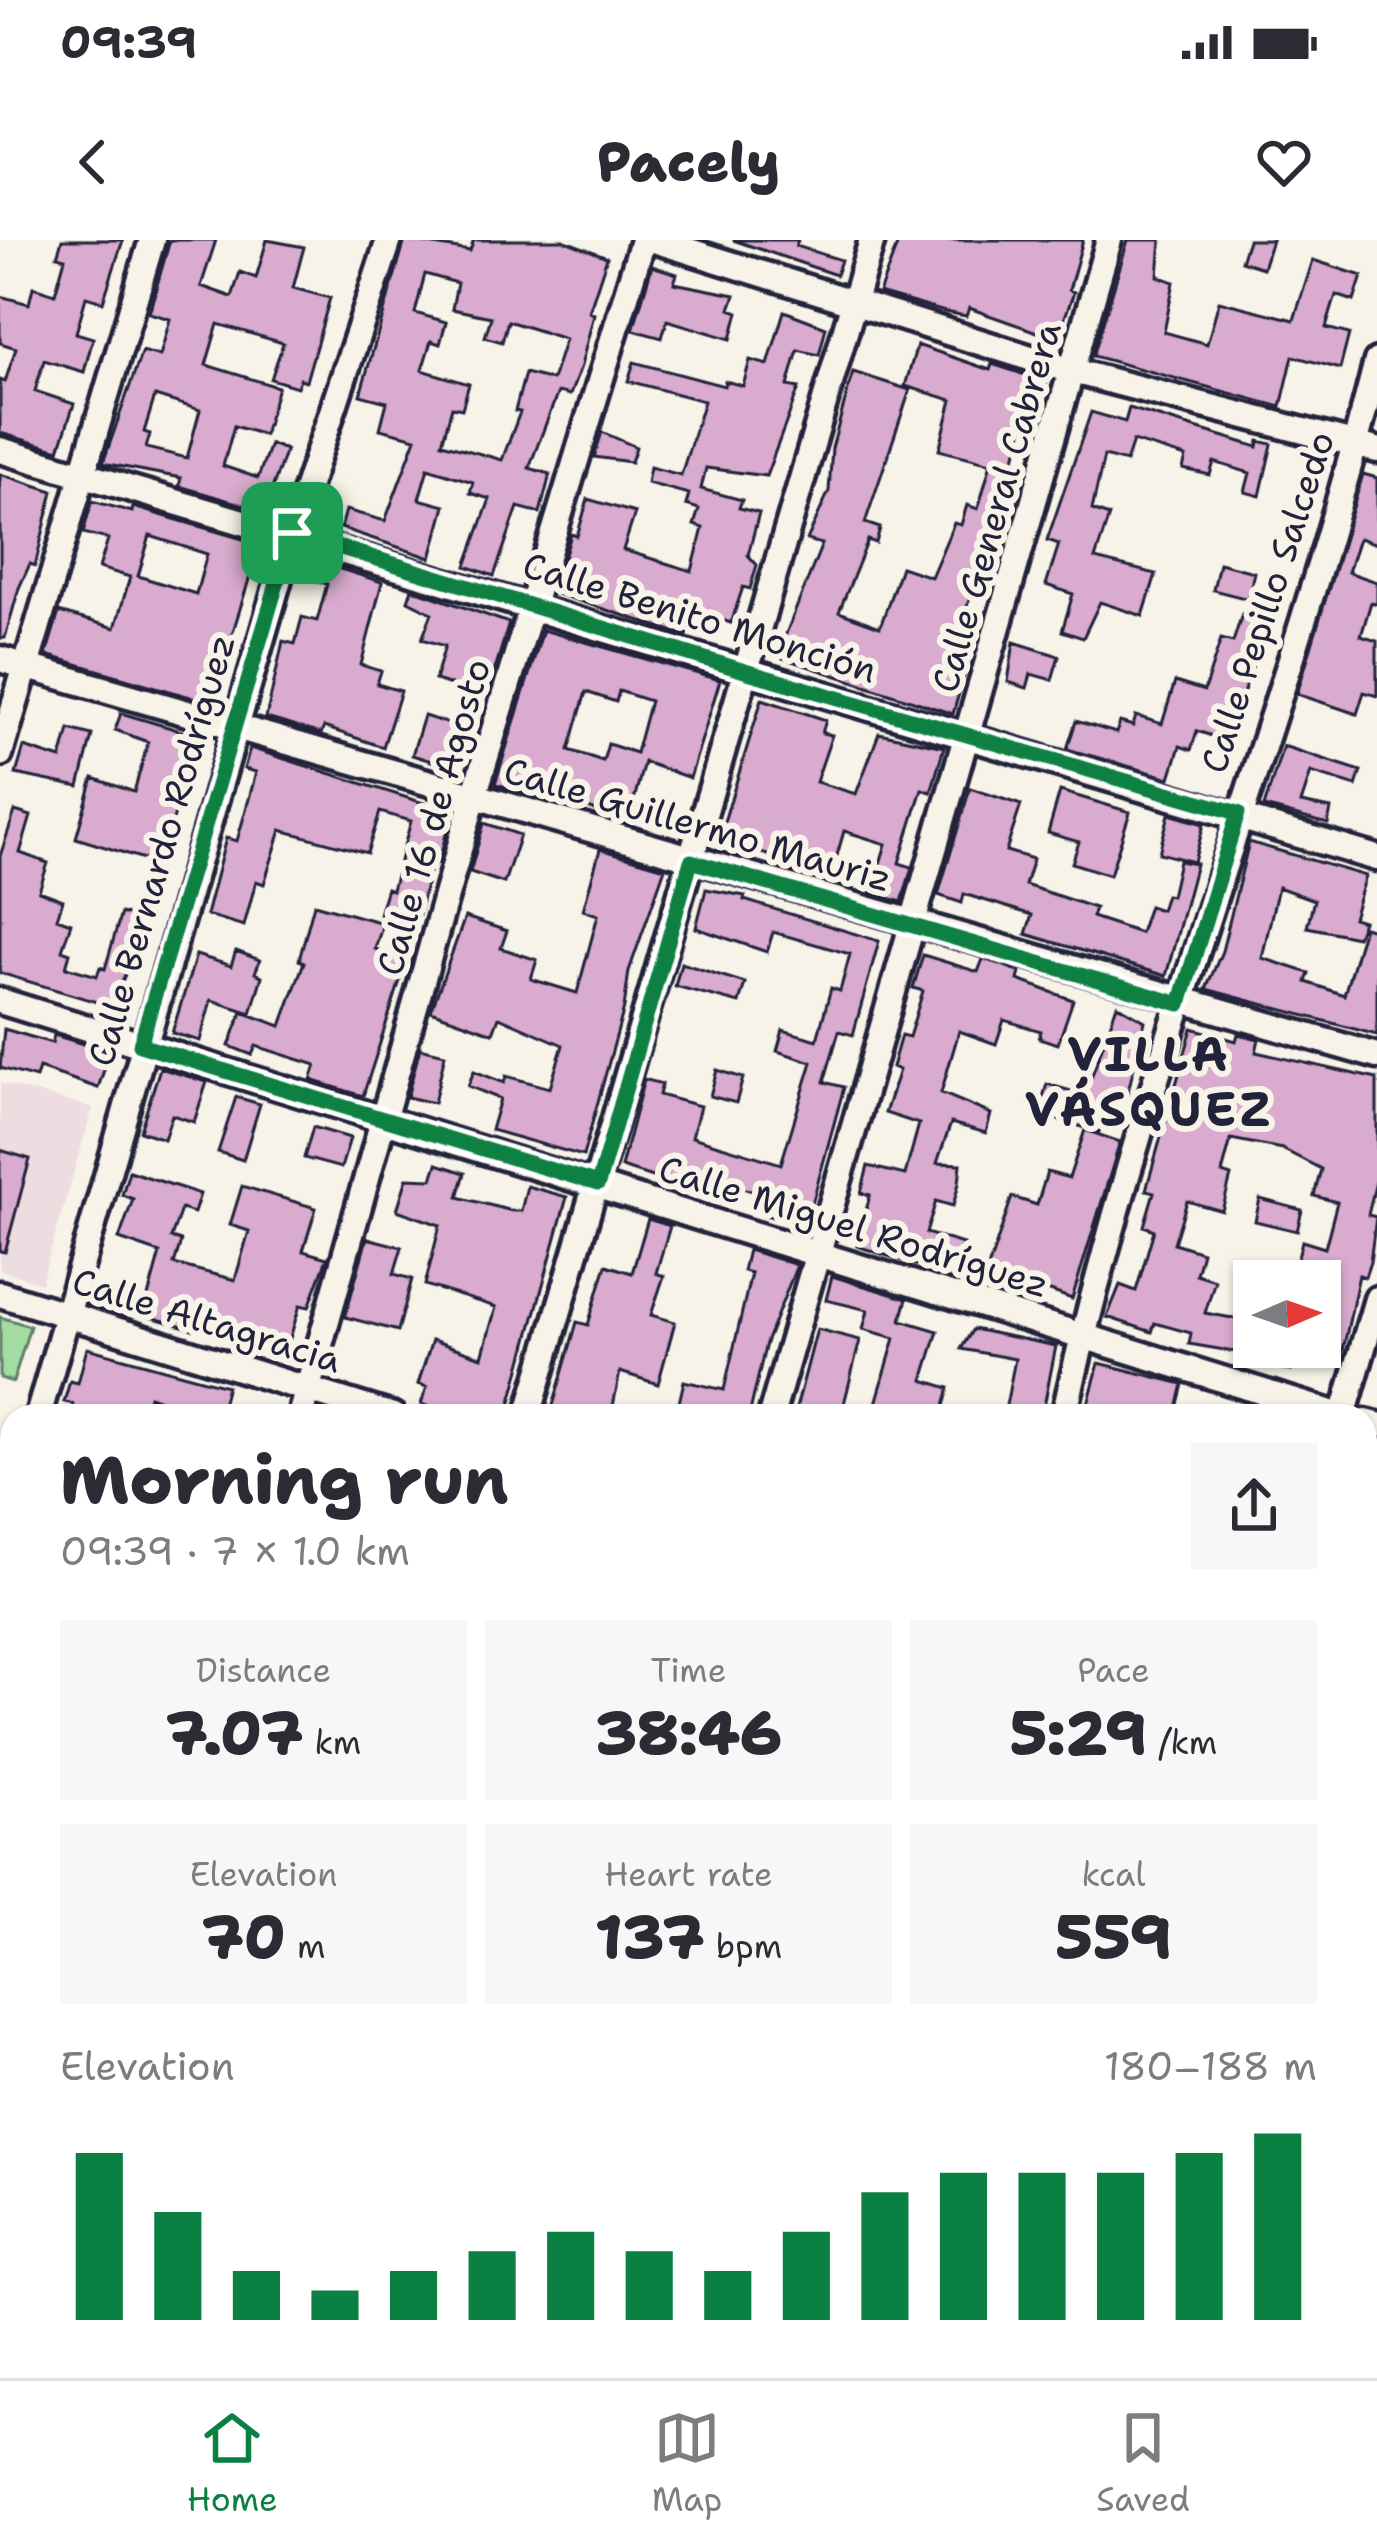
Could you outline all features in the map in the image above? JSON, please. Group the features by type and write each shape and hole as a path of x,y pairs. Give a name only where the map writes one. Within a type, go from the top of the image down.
{"street":[{"path":"0,754 152,240"},
{"name":"Calle Bernardo Rodríguez","path":"42,1404 140,1045 292,533 389,240"},
{"name":"Calle 16 de Agosto","path":"304,1404 474,796 643,240"},
{"path":"654,240 856,299 1072,371 1367,446"},
{"path":"532,1404 872,240"},
{"name":"Calle General Cabrera","path":"775,1404 1109,240"},
{"name":"Calle Pepillo Salcedo","path":"1067,1404 1082,1335 1238,813 1367,446 1377,362"},
{"name":"Calle Benito Monción","path":"0,450 534,604 1377,858"},
{"name":"Calle Guillermo Mauriz","path":"0,659 1180,1004 1377,1056"},
{"name":"Calle Miguel Rodríguez","path":"0,1001 1303,1404"},
{"name":"Calle Altagracia","path":"0,1294 354,1404"},
{"path":"1346,1404 1377,1299"}],"shaded area":[{"path":"0,1083 93,1108 41,1283 0,1270"}],"green space":[{"path":"0,1317 30,1326 13,1382 0,1378"}],"building":[{"path":"62,240 123,240 103,302 86,297 76,333 93,338 84,372 44,360 35,391 74,404 59,450 0,433 0,380 5,382 16,348 0,343 0,296 29,304 33,287 55,294 65,258 57,256"},
{"path":"170,240 216,240 201,286 232,297 240,272 256,278 267,240 304,247 293,288 330,298 306,381 300,379 297,387 271,379 283,343 218,324 206,365 278,387 264,435 234,426 223,466 258,478 270,444 286,450 264,511 179,486 181,478 103,463 142,351 160,356 170,319 149,313","holes":["155,396 200,410 187,458 146,448 150,434 144,432"]},
{"path":"405,240 470,251 474,240 563,240 607,257 589,312 594,314 581,366 570,395 558,392 529,468 550,474 540,513 518,507 494,576 466,566 490,499 470,493 473,482 428,468 419,499 445,506 431,558 341,528 346,510 385,521 416,438 380,429 387,402 360,395","holes":["425,274 457,283 452,309 491,317 485,337 502,342 508,321 565,339 552,380 525,373 515,411 520,412 502,460 442,443 452,407 462,409 469,384 422,370 431,341 440,344 446,322 415,313"]},
{"path":"733,240 798,240 796,246 841,260 836,275"},
{"path":"899,240 1083,240 1069,290 1074,292 1057,339 969,308 966,316 879,293"},
{"path":"1128,240 1161,240 1158,276 1174,282 1164,332 1207,344 1219,301 1294,320 1313,260 1362,276 1354,301 1336,295 1326,328 1349,334 1340,369 1293,356 1281,407 1093,356"},
{"path":"1248,240 1272,240 1263,268 1241,261"},
{"path":"652,266 677,274 674,283 735,295 730,309 738,312 731,339 667,320 662,338 633,330"},
{"path":"784,311 826,327 819,355 798,350 788,386 799,388 766,476 706,468 701,489 742,500 739,508 759,513 748,555 757,565 750,589 743,587 731,623 694,611 687,636 554,593 571,534 577,536 588,499 635,513 623,550 692,571 703,528 694,525 699,509 686,505 689,494 647,483 650,467 681,475 704,401 628,381 634,362 724,386 725,381 743,386 750,360 768,365"},
{"path":"917,345 990,370 992,364 1047,382 1023,427 1000,516 1011,521 1007,536 999,533 992,558 984,556 966,609 982,613 953,714 777,656 822,544 807,540 829,491 832,448 853,372 910,390 865,523 880,528 876,543 868,540 839,612 880,627 901,567 931,577 954,523 961,525 967,505 978,509 991,463 939,450 952,400 905,386"},
{"path":"1129,408 1258,447 1259,441 1272,444 1260,496 1245,492 1250,473 1214,462 1210,475 1183,469 1186,457 1133,441 1126,462 1104,456 1092,510 1109,516 1095,559 1156,574 1143,616 1100,602 1083,638 1062,631 1073,594 1046,585 1059,544 1047,540 1091,412 1125,422"},
{"path":"602,432 636,447 631,462 594,457"},
{"path":"0,474 53,491 35,566 30,564 19,588 5,638 0,638"},
{"path":"1363,474 1377,478 1377,544 1359,538 1348,572 1377,582 1377,604 1371,602 1361,636 1377,641 1377,696 1364,692 1357,714 1297,694"},
{"path":"92,501 132,512 133,507 260,544 211,703 46,655 59,612 115,628 130,577 99,568 108,539 83,533","holes":["150,536 207,554 196,594 138,576"]},
{"path":"305,558 382,582 361,665 381,671 377,684 401,691 383,747 324,727 321,734 266,718 283,641 295,644 302,617 317,621 327,584 300,576"},
{"path":"1219,563 1254,572 1248,599 1213,590"},
{"path":"412,589 509,623 487,696 435,680 445,646 422,639 432,613 408,601"},
{"path":"1242,614 1268,623 1241,699 1232,696 1218,738 1197,731 1191,750 1180,746 1170,778 1067,749 1076,721 1116,733 1120,722 1133,726 1136,716 1162,724 1175,682 1204,691 1221,639 1233,642"},
{"path":"543,630 720,680 690,778 644,762 629,819 495,784","holes":["619,691 650,701 636,753 608,744 603,761 569,750 586,692 616,702"]},
{"path":"1014,642 1059,656 1052,680 1031,674 1027,688 1008,682"},
{"path":"762,699 826,720 822,733 832,735 816,782 856,794 879,733 944,747 931,792 922,789 899,863 912,867 902,902 871,893 886,844 844,831 832,873 718,841"},
{"path":"121,713 198,736 160,864 76,838 93,778 134,792 148,742 115,730"},
{"path":"424,716 466,729 454,768 412,755"},
{"path":"69,729 92,735 79,787 16,774 24,747 61,759"},
{"path":"1283,746 1361,771 1356,786 1311,772 1301,803 1331,809 1328,824 1264,807"},
{"path":"250,748 452,812 439,861 430,868 416,926 379,914 387,888 392,890 411,821 380,812 367,853 281,830 264,884 256,881 244,926 206,915 226,838 237,841 249,799 256,772 244,769"},
{"path":"970,788 1021,805 1006,851 1033,859 1025,885 1095,908 1092,917 1140,933 1149,906 1161,910 1166,895 1171,896 1179,861 1196,864 1166,976 1026,934 1032,915 964,894 962,903 938,895"},
{"path":"1060,791 1130,812 1110,875 1072,863 1079,842 1048,833"},
{"path":"15,811 31,816 20,853 48,863 39,891 63,900 57,918 71,923 62,950 70,953 66,967 97,976 100,967 105,969 121,913 145,920 113,1007 0,973 0,856"},
{"path":"1169,814 1204,824 1194,862 1159,853"},
{"path":"484,823 520,835 504,883 470,872"},
{"path":"1249,842 1366,876 1353,918 1363,921 1357,937 1307,927 1314,900 1278,887 1262,958 1309,973 1306,982 1344,995 1364,927 1377,931 1377,1035 1206,989 1222,951"},
{"path":"600,849 665,868 629,971 624,1008 583,1156 491,1130 500,1099 468,1086 474,1071 504,1083 506,1076 550,1088 563,1045 499,1017 493,1033 431,1011 465,917 507,931 501,948 537,960 531,979 577,993 598,915 583,910"},
{"path":"706,889 745,896 744,900 879,941 853,1035 839,1031 824,1082 844,1087 806,1226 765,1215 770,1196 739,1187 734,1203 621,1167 644,1079 662,1084 659,1095 700,1106 692,1137 781,1164 812,1062 777,1051 783,1030 817,1040 831,988 840,991 850,954 773,932 767,952 696,928"},
{"path":"314,904 383,923 375,949 407,959 363,1096 311,1080 316,1065 256,1046 252,1055 229,1046 242,1012 281,1026 304,962 299,960"},
{"path":"236,951 260,960 255,973 262,976 251,1013 211,1000 200,1041 172,1033 196,955 231,966"},
{"path":"923,955 978,972 983,959 1000,964 1020,972 1018,980 1073,1000 1058,1044 1039,1038 1041,1031 1004,1020 996,1044 959,1031 941,1093 991,1114 986,1133 951,1123 937,1163 961,1164 953,1206 936,1201 926,1233 963,1244 956,1267 919,1256 916,1265 857,1246 870,1195 861,1193 868,1166 905,1175 919,1124 885,1113 899,1070 892,1067 901,1035 909,1037 923,991 913,988"},
{"path":"681,963 745,983 739,1003 675,986"},
{"path":"1117,1005 1145,1021 1126,1100 1110,1096 1099,1132 1038,1114 1047,1084 1085,1095"},
{"path":"1192,1028 1236,1041 1238,1034 1259,1039 1256,1052 1377,1079 1377,1177 1368,1215 1376,1217 1370,1262 1365,1277 1359,1275 1342,1355 1341,1260 1297,1260 1302,1241 1325,1248 1337,1202 1314,1196 1321,1169 1282,1149 1231,1139 1222,1173 1231,1176 1222,1211 1187,1201 1174,1243 1202,1252 1196,1274 1215,1280 1205,1313 1233,1318 1233,1351 1189,1344 1191,1333 1155,1323 1152,1332 1107,1317 1120,1285 1136,1291 1154,1230 1144,1226 1154,1192 1146,1190"},
{"path":"4,1029 52,1043 54,1035 110,1052 98,1088 39,1068 36,1078 0,1068"},
{"path":"420,1048 445,1054 434,1103 407,1097"},
{"path":"160,1068 207,1082 194,1122 172,1115 164,1139 140,1131"},
{"path":"717,1070 743,1078 736,1103 710,1096"},
{"path":"236,1097 260,1104 243,1160 218,1152"},
{"path":"313,1127 350,1138 341,1168 304,1158"},
{"path":"1085,1130 1120,1142 1072,1299 1031,1284 1029,1292 985,1277 1012,1197 1037,1205 1047,1172 1069,1178"},
{"path":"0,1150 30,1159 5,1252 0,1251"},
{"path":"437,1164 465,1173 458,1197 512,1211 521,1211 527,1186 567,1197 510,1404 421,1404 427,1387 418,1384 432,1340 482,1357 496,1307 425,1285 440,1225 397,1210 407,1178 432,1179"},
{"path":"129,1171 200,1194 194,1213 181,1209 171,1238 181,1241 174,1264 235,1280 249,1231 230,1225 242,1186 316,1208 303,1251 327,1258 309,1307 300,1305 287,1348 195,1318 193,1329 143,1315 160,1253 119,1239 133,1199 122,1195"},
{"path":"1260,1199 1302,1210 1297,1231 1255,1221"},
{"path":"648,1219 670,1226 656,1273 664,1276 651,1315 675,1322 658,1384 620,1372 613,1404 553,1404 577,1322 588,1325 606,1265 632,1273"},
{"path":"367,1238 402,1247 394,1274 412,1279 398,1331 345,1317"},
{"path":"748,1250 797,1265 766,1343 752,1404 679,1404 684,1381 724,1390 751,1273 743,1271"},
{"path":"832,1276 907,1299 901,1320 938,1331 923,1380 949,1388 945,1404 876,1404 895,1338 863,1329 868,1310 826,1300"},
{"path":"817,1329 860,1340 844,1404 797,1404"},
{"path":"973,1329 1056,1346 1044,1404 1006,1404 1015,1359 961,1349"},
{"path":"87,1348 227,1386 222,1404 171,1404 149,1396 147,1404 64,1402 70,1381 78,1383"},
{"path":"1099,1363 1183,1384 1178,1404 1088,1404"}],"district":[{"name":"VILLA VÁSQUEZ","path":"1149,1082"}],"route":[{"path":"292,533 748,672 1238,813 1180,1004 691,861 598,1184 140,1045 292,533"}]}
